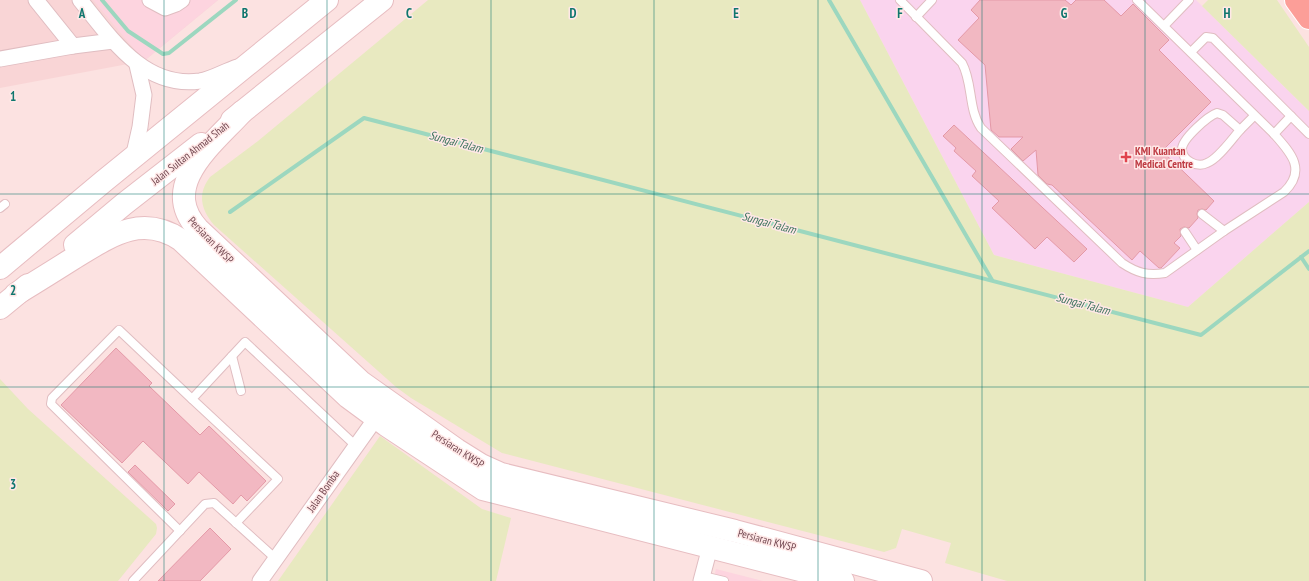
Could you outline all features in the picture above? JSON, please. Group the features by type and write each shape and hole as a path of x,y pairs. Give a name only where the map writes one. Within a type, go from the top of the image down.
{"main road":[{"path":"1296,0 1309,18"}],"street":[{"path":"36,0 73,46"},
{"path":"80,0 113,41 137,65 157,77 181,82 201,81 251,61"},
{"path":"150,0 165,8 182,0"},
{"path":"0,268 104,181 327,0"},
{"name":"Jalan Sultan Ahmad Shah","path":"8,301 124,204 382,0"},
{"path":"0,59 73,46 113,41"},
{"path":"133,158 140,127 144,96 137,65"},
{"name":"Persiaran KWSP","path":"242,112 203,154 190,173 182,200 187,215 198,229 344,367 381,410 483,489 843,581"},
{"path":"104,181 103,195 109,201 124,204"},
{"path":"56,222 69,223 74,226 77,235 71,248"},
{"name":"Persiaran KWSP","path":"8,301 119,232 140,228 167,232 181,240 344,394 381,410 457,450 490,470 735,531 913,580"},
{"name":"Jalan Bomba","path":"260,581 381,410"},
{"path":"702,578 720,550 735,531"}],"lane":[{"path":"900,0 962,63 966,70 976,120 981,128 1122,263 1139,273 1147,275 1165,273 1224,230 1284,192 1292,184 1296,167 1292,157 1274,134 1164,26 1143,2"},
{"path":"916,17 932,0"},
{"path":"1164,26 1189,0"},
{"path":"1191,52 1206,38 1213,38 1309,134"},
{"path":"1240,130 1223,115 1217,113 1210,116 1184,142 1182,149 1183,155 1190,162 1199,165 1208,163 1254,116"},
{"path":"1274,134 1291,116"},
{"path":"1202,214 1224,230"},
{"path":"1185,232 1197,250"},
{"path":"180,531 51,404 52,398 119,330 278,479 236,523"},
{"path":"192,399 245,342 356,446"},
{"path":"232,356 241,391"},
{"path":"133,581 205,504 214,503 276,559"},
{"path":"702,578 724,581"}],"shaded area":[{"path":"0,0 218,0 144,61 0,88"},
{"path":"93,0 218,0 144,61"},
{"name":"KMI Kuantan Medical Centre","path":"860,0 1196,0 1309,111 1309,202 1188,307 994,255"},
{"path":"716,569 763,581 713,581"}],"green space":[{"path":"428,0 860,0 994,255 1188,307 1309,202 1309,581 1007,581 945,563 951,543 902,529 896,548 884,552 502,453 411,398 396,387 214,225 206,214 202,202 202,196 203,190 210,177 258,141"},
{"path":"1208,0 1277,0 1309,47 1309,111 1202,6"},
{"path":"0,379 28,409 156,524 156,534 118,581 0,581"},
{"path":"380,436 482,509 511,518 496,581 278,581"}],"building":[{"name":"KMI Kuantan Medical Centre","path":"980,0 1065,0 1071,5 1076,0 1104,0 1121,16 1133,4 1169,40 1159,50 1211,102 1162,151 1214,201 1206,210 1198,210 1198,218 1189,228 1184,227 1180,229 1181,236 1174,243 1180,248 1161,268 1159,268 1140,251 1132,260 1052,185 1047,184 1038,175 1036,150 1023,161 1011,149 1023,137 999,137 991,130 985,65 958,40 979,18 971,10"},
{"path":"954,125 1087,249 1074,262 1047,237 1035,249 992,208 999,201 972,176 976,171 954,151 956,148 943,136"},
{"path":"116,348 152,383 149,386 200,435 209,426 266,481 247,501 241,495 233,504 199,472 188,484 143,441 122,463 61,405"},
{"path":"135,465 175,504 168,511 128,472"},
{"path":"210,528 231,549 200,581 158,581"}],"waterway":[{"path":"102,0 128,31 163,54 169,53 236,0"},
{"path":"829,0 992,280"},
{"name":"Sungai Talam","path":"230,212 364,118 1201,335 1309,251"},
{"path":"1301,257 1309,269"}],"place":[{"name":"KMI Kuantan Medical Centre","path":"1126,157"}]}
